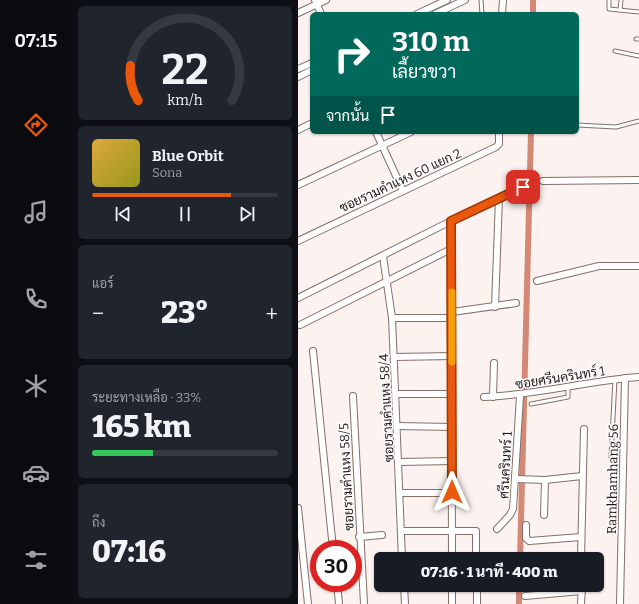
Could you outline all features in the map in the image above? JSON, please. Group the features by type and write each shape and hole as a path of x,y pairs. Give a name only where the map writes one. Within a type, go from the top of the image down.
{"street":[{"path":"298,13 316,2 326,0"},
{"path":"420,12 447,0"},
{"path":"438,12 452,3 466,0"},
{"path":"502,12 503,0"},
{"path":"316,2 321,12"},
{"path":"298,69 310,63"},
{"path":"298,77 310,71"},
{"path":"298,130 310,124"},
{"path":"377,134 403,191"},
{"path":"298,185 407,134"},
{"name":"ซอยรามคำแหง 60 แยก 2","path":"298,241 496,147 499,144 499,134"},
{"path":"543,181 639,180"},
{"path":"298,298 451,221 523,187"},
{"path":"495,307 499,198"},
{"path":"451,221 452,552"},
{"path":"300,325 451,249"},
{"name":"ซอยรามคำแหง 58/4","path":"383,256 388,281 392,318 401,493 400,531 402,552"},
{"path":"537,281 599,266 639,266"},
{"path":"392,318 452,315 516,303"},
{"path":"313,351 332,540"},
{"path":"394,357 452,356"},
{"path":"493,397 494,363"},
{"name":"ซอยศรีนครินทร์ 1","path":"484,397 524,395 615,379 639,377"},
{"name":"Ramkhamhang 56","path":"620,604 626,378"},
{"path":"396,394 452,394"},
{"name":"ศรีนครินทร์ 1","path":"497,529 512,513 524,395"},
{"name":"ซอยรามคำแหง 58/5","path":"353,396 364,604"},
{"path":"397,426 452,427"},
{"path":"581,552 584,429"},
{"path":"399,462 452,461"},
{"path":"516,480 545,480 582,476"},
{"path":"544,515 545,480"},
{"path":"401,493 452,492"},
{"path":"298,508 301,571 308,604"},
{"path":"526,525 526,538 528,541 581,537"},
{"path":"400,531 476,531 476,552"},
{"path":"360,537 382,535"},
{"path":"338,592 339,604"},
{"path":"404,592 405,604"},
{"path":"452,592 452,604"},
{"path":"477,592 477,604"},
{"path":"525,596 554,592"},
{"path":"581,604 582,592"}],"lane":[{"path":"481,0 482,12"},
{"path":"609,0 609,9 639,12"},
{"path":"620,10 621,0"},
{"path":"615,51 639,56"},
{"path":"579,125 620,127 639,121"},
{"path":"610,457 615,379"},
{"path":"531,404 568,397 568,387"}],"waterway":[{"path":"533,0 533,12"},
{"path":"520,552 531,134"},
{"path":"519,592 519,604"}],"slow traffic":[{"path":"452,292 452,362"}],"route":[{"path":"452,492 451,221 523,187"}]}
